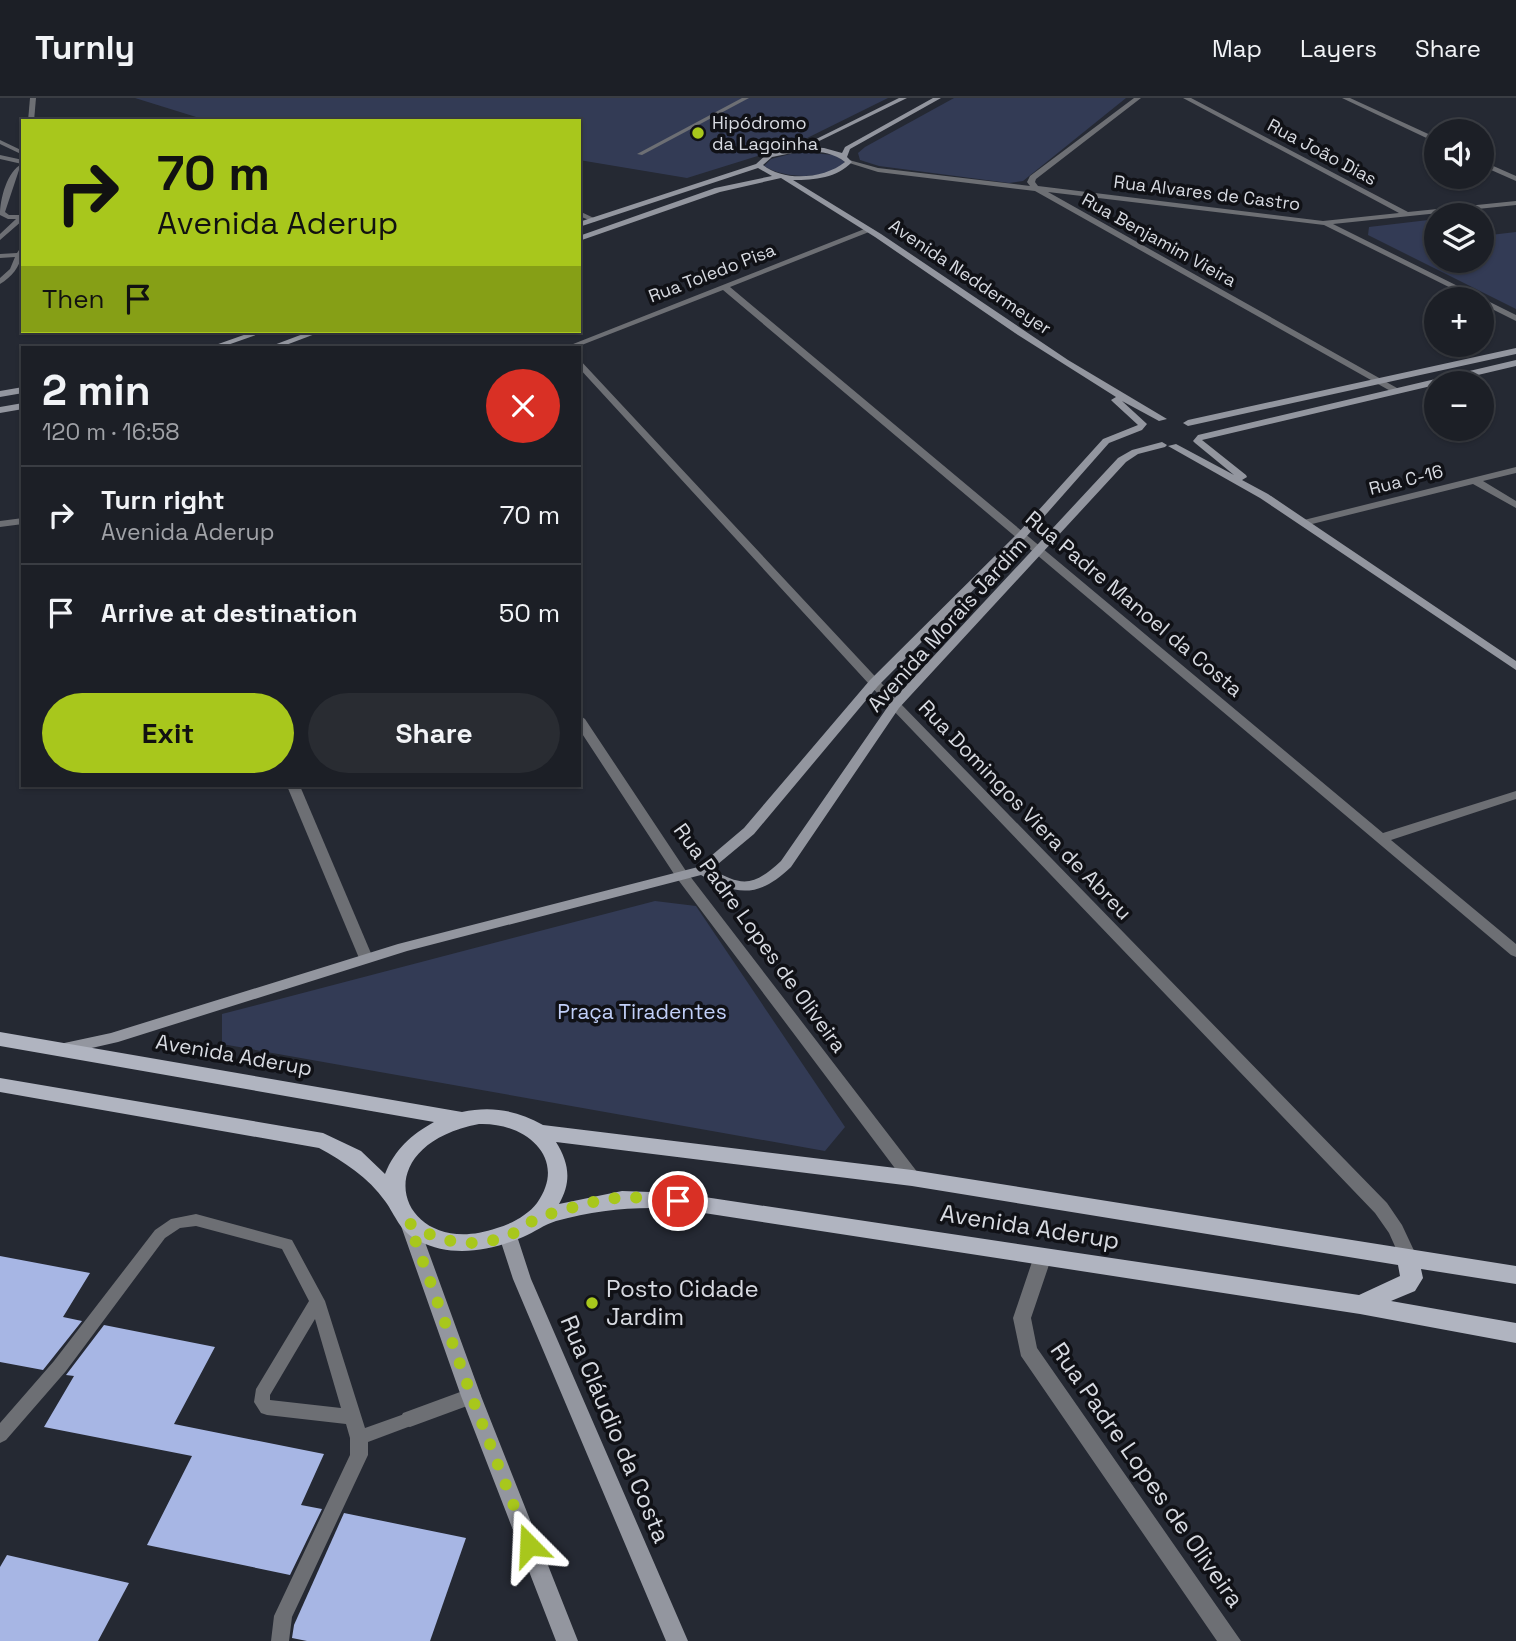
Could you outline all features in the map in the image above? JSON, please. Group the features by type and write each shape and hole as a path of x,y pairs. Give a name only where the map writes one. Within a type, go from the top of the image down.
{"main road":[{"path":"797,150 904,98"},
{"path":"581,238 718,190 782,176 816,176 839,169 846,159 848,148 938,98"},
{"path":"581,224 758,166 761,160 769,156 797,150 818,150 846,159"},
{"name":"Avenida Neddermeyer","path":"758,166 814,194 870,230 1105,390 1175,420"},
{"path":"814,194 811,187 816,176"},
{"path":"217,346 257,333"},
{"path":"276,346 313,333"},
{"name":"Avenida Morais Jardim","path":"1516,351 1377,381 1140,426 1106,441 1022,535 874,683 749,831 703,870 729,887 755,886 773,878 786,864 895,705 1122,460 1135,452 1200,439 1394,390 1516,363"},
{"path":"1467,362 1483,370"},
{"path":"0,394 21,390"},
{"name":"Avenida Neddermeyer","path":"1105,390 1140,426 1146,440 1167,445"},
{"path":"0,410 21,406"},
{"path":"1175,420 1199,429 1200,439 1264,496"},
{"path":"1167,445 1264,496 1516,666"},
{"path":"58,1050 112,1038 366,958 703,870"},
{"name":"Avenida Aderup","path":"0,1039 460,1119 501,1117 522,1122 540,1132 553,1146 559,1164 559,1182 552,1201 537,1218"},
{"path":"0,1085 323,1141 354,1157 394,1196 409,1223 471,1396 567,1641"},
{"name":"Avenida Aderup","path":"394,1196 395,1177 402,1157 417,1141 437,1128 460,1119"},
{"name":"Avenida Aderup","path":"540,1132 912,1178 1516,1275"},
{"name":"Avenida Aderup","path":"409,1223 429,1236 453,1243 481,1243 508,1236 537,1218 600,1200 640,1197 1360,1305 1516,1333"},
{"name":"Rua Cláudio da Costa","path":"508,1236 522,1279 677,1641"},
{"path":"1360,1305 1407,1283 1412,1278 1408,1257"}],"street":[{"path":"1035,188 1031,183 1032,178 1138,98"},
{"name":"Rua João Dias","path":"1186,98 1406,214"},
{"path":"1345,98 1424,135"},
{"name":"Rua Alvares de Castro","path":"846,159 878,170"},
{"name":"Rua Alvares de Castro","path":"839,169 878,170 1323,223"},
{"path":"1494,169 1516,179"},
{"name":"Rua Benjamim Vieira","path":"1035,188 1394,390"},
{"path":"1323,223 1516,203"},
{"path":"1323,223 1453,287"},
{"name":"Rua Toledo Pisa","path":"573,346 870,230"},
{"name":"Rua Padre Manoel da Costa","path":"725,287 1516,952"},
{"path":"1494,307 1516,318"},
{"name":"Rua Domingos Viera de Abreu","path":"581,364 874,683 1381,1208 1396,1230 1408,1257"},
{"name":"Rua C-16","path":"1304,523 1516,470"},
{"path":"1474,481 1516,505"},
{"path":"0,524 21,521"},
{"name":"Rua Padre Lopes de Oliveira","path":"581,722 681,874 912,1178"},
{"path":"293,787 366,958"},
{"path":"1381,838 1516,795"},
{"name":"Rua Padre Lopes de Oliveira","path":"1043,1256 1022,1318 1028,1350 1230,1641"},
{"path":"410,1419 471,1396"}],"lane":[{"path":"31,119 33,98"},
{"path":"640,154 746,98"},
{"path":"2,144 15,140"},
{"path":"2,144 21,152"},
{"path":"0,157 21,162"},
{"path":"21,165 16,169 1,213 21,217"},
{"path":"581,214 594,220"},
{"path":"0,238 9,226 21,218"},
{"path":"0,228 21,226"},
{"path":"0,282 13,270 21,250"},
{"path":"0,256 19,255"},
{"path":"0,271 13,270"},
{"path":"0,1435 60,1367 160,1234 176,1223 196,1220 287,1244 317,1301 359,1438 359,1455 283,1616 280,1641"},
{"path":"317,1301 262,1394 262,1402 267,1408 352,1417"},
{"path":"359,1438 410,1419"}],"green space":[{"name":"Hipódromo da Lagoinha","path":"135,98 888,98 793,145 687,178 581,160 581,119 203,119"},
{"path":"954,98 1126,98 1023,181 1009,183 879,166 860,160 858,153 865,147"},
{"path":"798,152 835,155 845,162 828,172 806,176 783,174 764,166 771,159"},
{"path":"1424,221 1424,263 1368,235 1369,227"},
{"path":"1516,232 1516,309 1494,298 1494,287 1472,287 1444,273 1494,273 1494,235"},
{"name":"Praça Tiradentes","path":"655,901 696,906 845,1127 825,1151 222,1044 222,1014"}],"building":[{"path":"0,1256 90,1273 63,1317 82,1321 43,1370 0,1362"},
{"path":"104,1325 215,1347 174,1424 324,1454 301,1505 322,1509 290,1575 147,1545 192,1456 44,1427 74,1376 66,1375"},
{"path":"344,1513 466,1538 430,1641 307,1641 292,1638 294,1625"},
{"path":"7,1555 129,1583 98,1641 0,1641 0,1567"}],"place":[{"name":"Hipódromo da Lagoinha","path":"698,133"},
{"name":"Posto Cidade Jardim","path":"592,1303"}],"route":[{"path":"529,1545 409,1223 429,1236 453,1243 481,1243 508,1236 537,1218 600,1200 640,1197 678,1201"}]}
